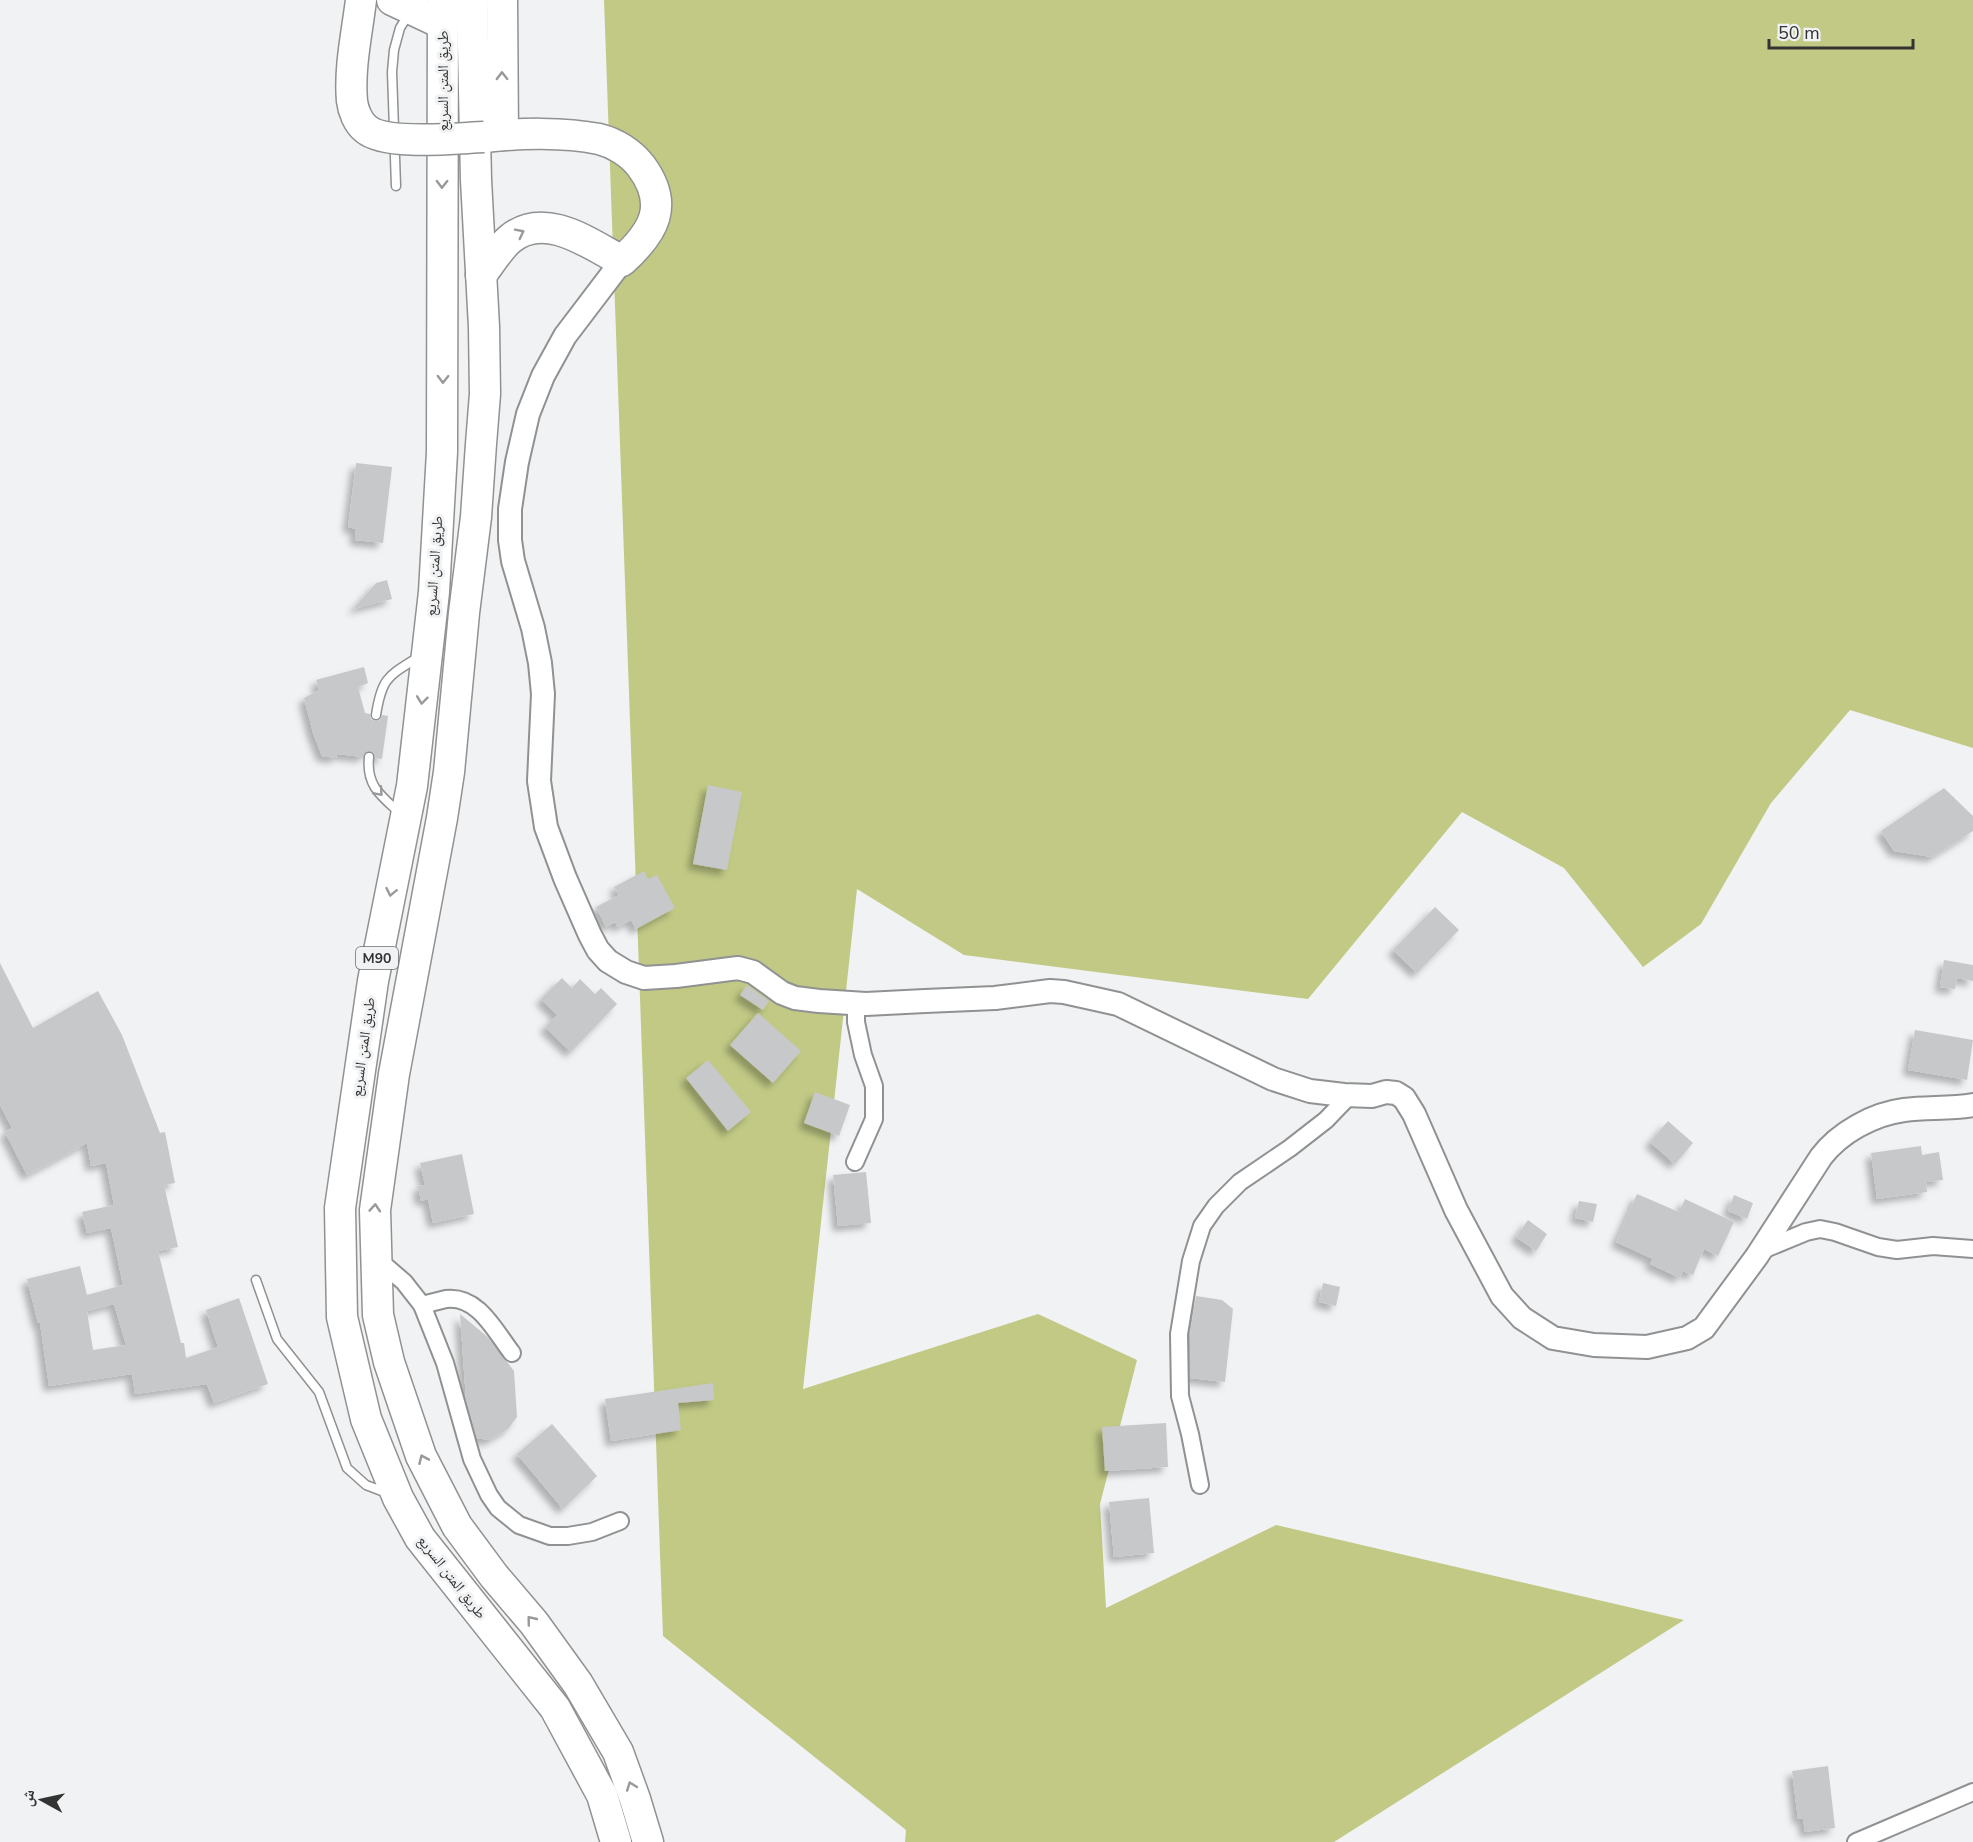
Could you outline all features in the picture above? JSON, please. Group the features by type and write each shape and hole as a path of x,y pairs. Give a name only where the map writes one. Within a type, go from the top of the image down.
{"highway":[{"path":"361,0 352,79 352,103 356,116 366,129 384,137 410,139 573,136 601,140 625,150 636,159 649,177 657,195 657,210 641,243 622,261 571,234 551,228 531,228 510,239 481,276"},
{"name":"طريق المتن السريع","path":"472,0 476,180 485,394 482,444 449,772 394,1074 375,1210 378,1315 389,1362 421,1456 457,1526 494,1576 534,1623 578,1684 618,1752 648,1842"},
{"path":"493,136 502,0"},
{"path":"402,4 443,12"},
{"name":"طريق المتن السريع","path":"443,12 442,452 434,592 412,786 373,981 340,1209 342,1317 366,1419 398,1498 420,1538 555,1708 602,1795 616,1842"}],"street":[{"path":"622,261 565,336 543,376 528,414 517,462 510,510 513,561 533,628 540,663 543,694 539,781 546,827 565,879 594,943 608,961 626,972 644,978 738,968 753,972 782,993 795,998 856,1003 995,998 1050,991 1064,992 1118,1005 1273,1079 1310,1091 1372,1096 1386,1092 1396,1093 1404,1098 1414,1114 1456,1210 1502,1296 1522,1318 1553,1338 1594,1345 1647,1347 1687,1338 1704,1328 1760,1251 1821,1157 1831,1144 1846,1132 1870,1120 1902,1110 1973,1105"},
{"path":"855,1162 874,1119 874,1086 863,1055 856,1022 856,1003"},
{"path":"1200,1485 1180,1396 1179,1334 1191,1261 1202,1226 1216,1206 1240,1182 1326,1120 1350,1095"},
{"path":"1760,1251 1806,1232 1820,1229 1878,1247 1897,1250 1933,1246 1973,1249"},
{"path":"375,1256 404,1282 422,1305 445,1363 472,1459 489,1496 498,1508 519,1525 550,1536 591,1532 620,1521"},
{"path":"422,1305 447,1299 461,1300 475,1305 512,1353"},
{"path":"1856,1842 1973,1792"}],"lane":[{"path":"396,186 393,72 394,50 400,28 402,4"},
{"path":"376,714 380,691 386,680 428,651"},
{"path":"369,758 369,777 373,786 406,818"},
{"path":"256,1280 277,1339 318,1392 347,1468 366,1485 398,1498"}],"green space":[{"path":"604,0 1973,0 1973,748 1850,710 1771,803 1701,924 1643,967 1564,868 1462,812 1308,999 964,955 857,889 803,1389 1038,1314 1137,1360 1100,1504 1106,1608 1276,1525 1684,1620 1334,1842 905,1842 906,1830 663,1636"}],"building":[{"path":"356,463 392,467 383,543 355,540 356,529 348,527"},
{"path":"387,580 392,599 353,609 376,583"},
{"path":"364,667 368,683 358,687 365,713 370,714 371,719 375,721 380,720 382,715 388,716 382,759 375,758 370,751 366,752 363,757 337,754 336,758 322,756 304,698 319,690 316,680"},
{"path":"708,785 742,792 727,870 693,864"},
{"path":"1944,788 1973,816 1973,831 1932,857 1894,851 1881,831"},
{"path":"644,871 648,879 657,875 675,908 636,929 631,920 618,927 615,922 606,927 596,907 619,895 614,887"},
{"path":"1435,907 1459,930 1417,973 1393,950"},
{"path":"1944,960 1973,965 1973,981 1957,978 1955,989 1940,987"},
{"path":"0,963 33,1028 98,991 122,1035 160,1133 165,1132 175,1183 164,1185 178,1247 158,1251 181,1343 184,1343 186,1358 218,1347 206,1310 239,1298 268,1384 214,1403 207,1384 135,1394 132,1374 49,1386 40,1323 38,1323 27,1279 80,1266 87,1295 123,1285 111,1228 87,1233 82,1212 114,1205 106,1163 91,1166 87,1143 27,1175 5,1132 12,1128 0,1105","holes":["114,1304 126,1345 93,1350 87,1311"]},
{"path":"562,978 572,988 580,979 595,994 601,988 617,1004 571,1052 545,1027 557,1015 541,999"},
{"path":"747,985 769,1001 763,1010 740,995"},
{"path":"758,1013 801,1051 773,1083 730,1045"},
{"path":"1915,1030 1973,1040 1967,1080 1908,1070"},
{"path":"708,1060 751,1112 728,1131 686,1078"},
{"path":"815,1092 850,1105 839,1136 804,1123"},
{"path":"1668,1121 1693,1143 1675,1164 1650,1142"},
{"path":"1921,1146 1922,1155 1939,1152 1943,1180 1926,1182 1927,1192 1877,1199 1871,1153"},
{"path":"462,1154 474,1214 433,1223 428,1199 421,1201 418,1186 425,1185 420,1163"},
{"path":"866,1172 871,1223 838,1226 833,1175"},
{"path":"1637,1194 1679,1212 1685,1199 1734,1222 1718,1256 1704,1249 1693,1275 1683,1271 1680,1278 1650,1264 1653,1259 1616,1242"},
{"path":"1734,1195 1753,1203 1747,1219 1728,1211"},
{"path":"1579,1201 1597,1204 1593,1222 1575,1218"},
{"path":"1528,1220 1547,1234 1536,1251 1516,1237"},
{"path":"1323,1283 1340,1287 1336,1306 1319,1302"},
{"path":"1196,1296 1222,1300 1233,1309 1225,1382 1190,1378 1190,1335"},
{"path":"460,1314 489,1338 514,1371 517,1417 508,1429 489,1440 477,1438 466,1399"},
{"path":"713,1383 714,1400 678,1403 681,1430 611,1441 605,1399"},
{"path":"1166,1423 1168,1467 1105,1471 1102,1427"},
{"path":"552,1424 597,1476 563,1509 517,1454"},
{"path":"1149,1498 1154,1553 1114,1557 1109,1502"},
{"path":"1828,1766 1835,1828 1805,1832 1803,1818 1798,1819 1792,1771"}]}
